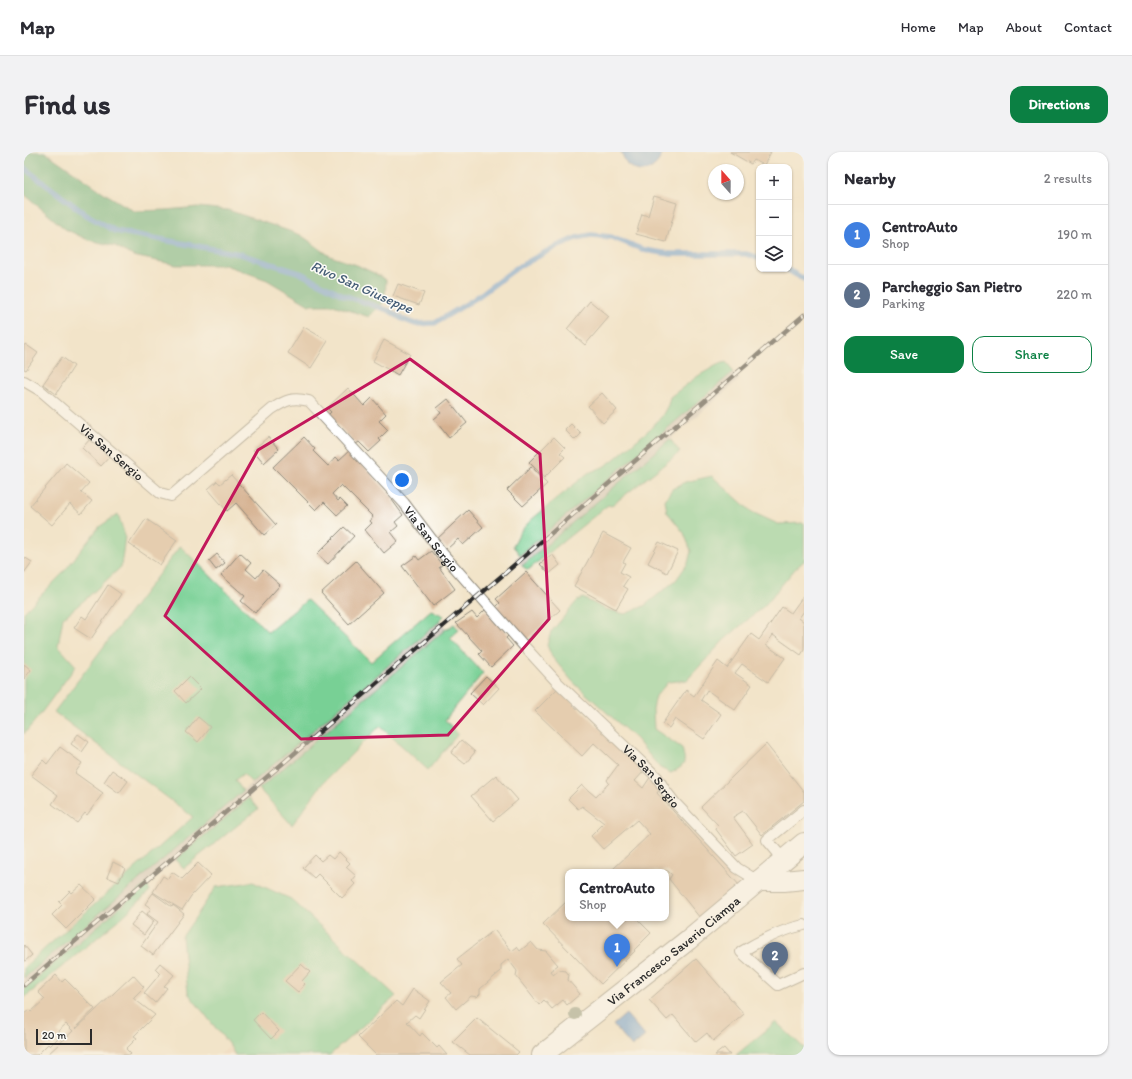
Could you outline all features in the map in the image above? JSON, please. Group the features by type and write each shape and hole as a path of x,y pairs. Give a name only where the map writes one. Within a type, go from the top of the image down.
{"street":[{"name":"Via Francesco Saverio Ciampa","path":"542,1055 681,945 804,843"},
{"path":"758,881 804,879"}],"lane":[{"name":"Via San Sergio","path":"24,381 41,391 160,493 171,496 272,408 286,400 297,398 309,401 404,503 442,553 551,675 657,777 675,803 737,868 758,881"},
{"path":"784,860 767,840 804,810"},
{"path":"804,925 788,929 764,939 741,952 778,985 804,973"}],"highlighted area":[{"path":"410,359 540,454 549,619 448,735 301,739 165,616 258,450"}],"shaded area":[{"path":"733,372 740,379 522,566 516,558"},
{"path":"440,621 446,629 24,989 24,978"},
{"path":"230,1046 235,1055 220,1055"}],"green space":[{"path":"24,152 45,152 106,194 134,211 198,207 228,210 301,235 330,256 357,265 386,280 385,301 369,317 333,305 309,305 267,280 225,265 176,265 133,256 115,246 88,240 65,229 24,194"},
{"path":"726,362 733,372 520,555 513,546 520,532 531,520 588,473 603,467 612,461 651,428 662,416 668,405 670,397 698,376 717,365"},
{"path":"670,439 680,452 611,506 608,505 528,570 522,566"},
{"path":"712,476 752,512 778,524 804,523 804,561 795,569 765,605 724,640 687,680 668,682 656,696 653,709 654,729 682,748 683,753 684,764 671,773 660,768 636,739 573,682 552,657 547,645 551,632 577,601 583,598 605,609 625,614 644,606 676,580 688,563 691,551 684,533 667,512 665,500 672,489 685,482"},
{"path":"118,514 125,536 121,567 63,618 58,646 76,666 24,734 24,612 63,573 99,527"},
{"path":"180,546 268,632 307,600 371,662 431,610 444,616 252,783 243,774 235,780 243,791 24,978 24,967 193,817 54,712"},
{"path":"454,624 459,630 450,638 483,673 445,720 458,734 428,770 380,726 322,784 292,825 259,789 446,629"},
{"path":"249,798 258,809 184,868 175,860"},
{"path":"253,882 291,899 396,996 330,1055 235,1055 230,1046 188,993 182,937 216,887"},
{"path":"147,884 150,891 120,919 24,998 24,989"},
{"path":"776,1022 804,1048 804,1055 736,1055"}],"water":[{"path":"621,152 662,152 659,160 654,166 647,170 639,171 627,165"},
{"path":"626,1014 645,1036 632,1047 613,1025"}],"building":[{"path":"730,152 771,152 765,164 754,160 751,164"},
{"path":"654,196 677,203 666,242 636,234 642,214 648,216"},
{"path":"398,284 424,293 419,305 393,296"},
{"path":"590,301 609,317 585,345 567,329"},
{"path":"304,327 328,341 311,368 288,353"},
{"path":"384,340 410,354 398,375 373,361"},
{"path":"25,344 38,353 26,370 24,369"},
{"path":"62,357 74,366 56,394 43,384"},
{"path":"348,388 364,406 372,398 386,414 379,421 388,430 379,439 381,441 369,452 359,442 356,444 328,415 331,412 327,408"},
{"path":"602,393 617,410 603,423 588,406"},
{"path":"448,399 467,423 449,438 434,419 441,413 437,408"},
{"path":"571,424 581,434 575,440 565,430"},
{"path":"92,437 111,455 101,466 82,448"},
{"path":"268,437 279,449 264,463 253,450"},
{"path":"304,437 315,449 313,451 328,466 336,457 339,460 350,450 394,499 392,500 403,515 395,522 398,526 391,532 398,541 384,553 365,530 372,523 370,521 373,517 341,485 332,494 338,501 340,499 347,506 337,515 324,502 316,510 273,467"},
{"path":"554,437 565,448 560,453 565,457 544,478 529,462"},
{"path":"66,463 89,483 81,492 92,501 81,514 70,504 52,525 30,506"},
{"path":"531,467 547,484 523,506 507,490"},
{"path":"231,475 276,525 264,535 236,503 227,511 208,489 217,481 220,484"},
{"path":"468,510 483,527 463,545 458,539 447,549 437,539"},
{"path":"146,519 177,540 160,565 129,544"},
{"path":"344,527 354,536 328,564 317,554"},
{"path":"603,533 631,548 623,562 625,563 620,572 629,577 623,586 628,589 616,609 574,586"},
{"path":"659,542 678,551 667,573 648,563"},
{"path":"431,551 442,565 439,567 455,589 433,606 402,566 416,556 419,560"},
{"path":"240,553 251,563 246,569 256,578 263,570 280,585 255,613 241,601 245,596 221,575"},
{"path":"217,554 225,563 216,570 209,561"},
{"path":"552,554 560,565 549,574 540,564"},
{"path":"24,557 32,562 24,573"},
{"path":"356,561 384,593 349,624 321,593"},
{"path":"526,572 560,610 524,642 494,609 500,603 496,599"},
{"path":"108,585 121,594 91,639 74,628 82,616 86,619"},
{"path":"804,595 804,611 799,618 804,622 804,650 801,655 773,635 766,645 785,658 768,682 742,664 735,673 752,685 735,710 707,690 701,700 721,714 704,739 675,719 669,728 662,724 686,690 694,696 718,661 727,668 751,634 759,640 782,607 791,613"},
{"path":"485,610 509,635 506,638 513,646 491,667 479,654 482,651 456,623 472,612 477,618"},
{"path":"24,664 31,670 24,679"},
{"path":"486,676 499,688 483,705 470,693"},
{"path":"189,677 201,689 186,703 175,691"},
{"path":"558,688 644,771 635,781 643,788 651,776 661,787 657,793 740,886 700,918 669,879 672,875 669,872 669,869 613,869 650,834 637,820 603,849 591,836 604,823 582,806 578,809 568,799 582,785 596,797 609,783 607,780 618,765 594,743 582,756 535,711"},
{"path":"198,717 210,727 198,742 186,732"},
{"path":"78,734 89,742 82,752 71,744"},
{"path":"461,740 475,752 465,764 451,753"},
{"path":"766,744 804,792 804,801 762,835 743,811 733,817 753,844 736,856 715,828 718,825 701,807"},
{"path":"60,747 82,763 75,773 103,793 87,815 85,813 77,823 52,804 58,795 31,775 43,760 47,764"},
{"path":"112,770 128,781 119,793 104,782"},
{"path":"496,775 518,800 493,821 471,796"},
{"path":"339,852 350,863 346,867 356,876 352,881 355,884 342,898 318,874 314,878 303,868 315,855 321,861 328,855 333,859"},
{"path":"113,862 125,868 119,882 107,877"},
{"path":"198,863 211,875 191,896 182,910 153,892 163,876 168,879 172,872 182,879"},
{"path":"81,885 96,899 66,929 52,915 62,905 59,902 70,891 72,893"},
{"path":"153,893 172,907 173,905 184,914 153,955 141,946 158,922 147,914 151,908 145,904"},
{"path":"565,903 565,921 639,921 651,933 601,984 543,924"},
{"path":"142,911 154,921 144,935 131,925"},
{"path":"494,930 512,951 517,947 520,951 531,942 538,950 546,951 558,965 550,971 553,975 559,970 566,971 569,975 568,980 580,994 567,1005 563,1000 552,1009 544,1000 539,1005 516,976 517,971 508,959 501,965 501,971 480,989 480,994 477,997 471,996 456,1009 446,997 451,993 441,982 462,965 457,959"},
{"path":"24,945 32,955 24,962"},
{"path":"696,959 744,1014 713,1041 707,1033 696,1042 673,1015 667,1020 649,1000"},
{"path":"160,963 174,975 164,986 167,988 155,1003 144,993 160,974 155,969"},
{"path":"301,964 310,972 302,981 305,984 298,992 285,981"},
{"path":"56,975 62,982 65,979 95,1009 75,1028 76,1029 133,975 144,987 133,998 155,1015 134,1036 137,1038 126,1049 131,1054 130,1055 47,1055 73,1031 66,1024 57,1032 61,1035 50,1046 48,1044 37,1055 24,1055 24,1014 29,1010 31,1012 45,999 38,992"},
{"path":"413,989 430,1001 419,1018 415,1015 407,1022 420,1036 422,1033 437,1048 439,1046 447,1055 376,1055 358,1037 396,1001 402,1006"},
{"path":"261,1012 279,1031 271,1039 253,1020"},
{"path":"477,1018 519,1052 516,1055 470,1055 453,1042"},
{"path":"724,1048 730,1055 715,1055"}],"waterway":[{"name":"Rivo San Giuseppe","path":"24,168 85,214 115,231 240,254 300,273 343,295 390,311 402,319 415,324 435,323 476,298 515,269 555,247 576,238 591,235 611,237 644,250 670,254 746,254 756,257"},
{"name":"Rivo San Giuseppe","path":"791,272 804,279"}],"railway":[{"path":"24,985 804,315"}],"place":[{"name":"CentroAuto","path":"617,967"},
{"name":"Parcheggio San Pietro","path":"775,975"}]}
